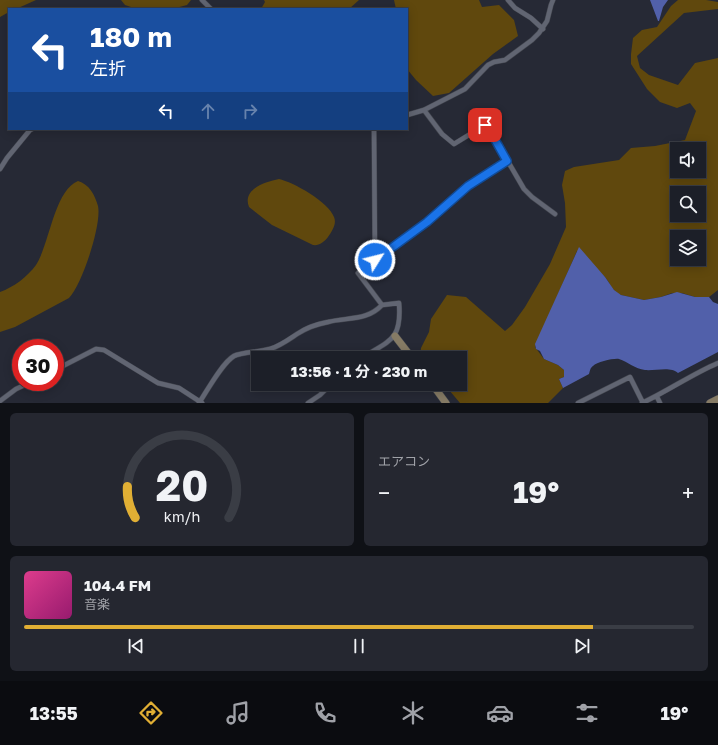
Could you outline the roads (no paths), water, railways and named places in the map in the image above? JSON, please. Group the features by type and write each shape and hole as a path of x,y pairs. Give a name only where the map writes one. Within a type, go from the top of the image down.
{"street":[{"path":"202,0 210,8"},
{"path":"508,0 515,8 531,18 543,29"},
{"path":"408,115 424,110 465,89 488,65 505,60 532,40 543,29 553,0"},
{"path":"424,110 442,134 454,144 485,125 489,129 524,189 532,197 555,214"},
{"path":"0,169 6,158 30,130"},
{"path":"374,130 375,260"},
{"path":"382,305 358,273 427,222 468,186 507,161"},
{"path":"64,365 96,349 104,350 158,383 179,388 201,403 226,363 234,356 270,349 310,327 329,321 366,316 377,310 382,305 399,303 399,325 395,336 372,351"},
{"path":"395,336 407,351"},
{"path":"578,403 630,377 642,403 657,397 707,367 718,363"},
{"path":"0,401 13,391"},
{"path":"308,403 324,391"},
{"path":"437,391 446,403"},
{"path":"657,397 660,403"},
{"path":"710,403 718,399"}],"water":[{"path":"650,0 668,0 663,7 659,21 658,21"},
{"path":"579,247 605,277 614,290 621,295 644,300 677,292 695,297 709,297 713,302 718,304 718,352 678,373 667,369 641,369 619,359 613,359 598,363 591,368 589,374 563,388 559,379 564,377 564,370 558,365 544,359 540,351 536,349 535,344"}]}
